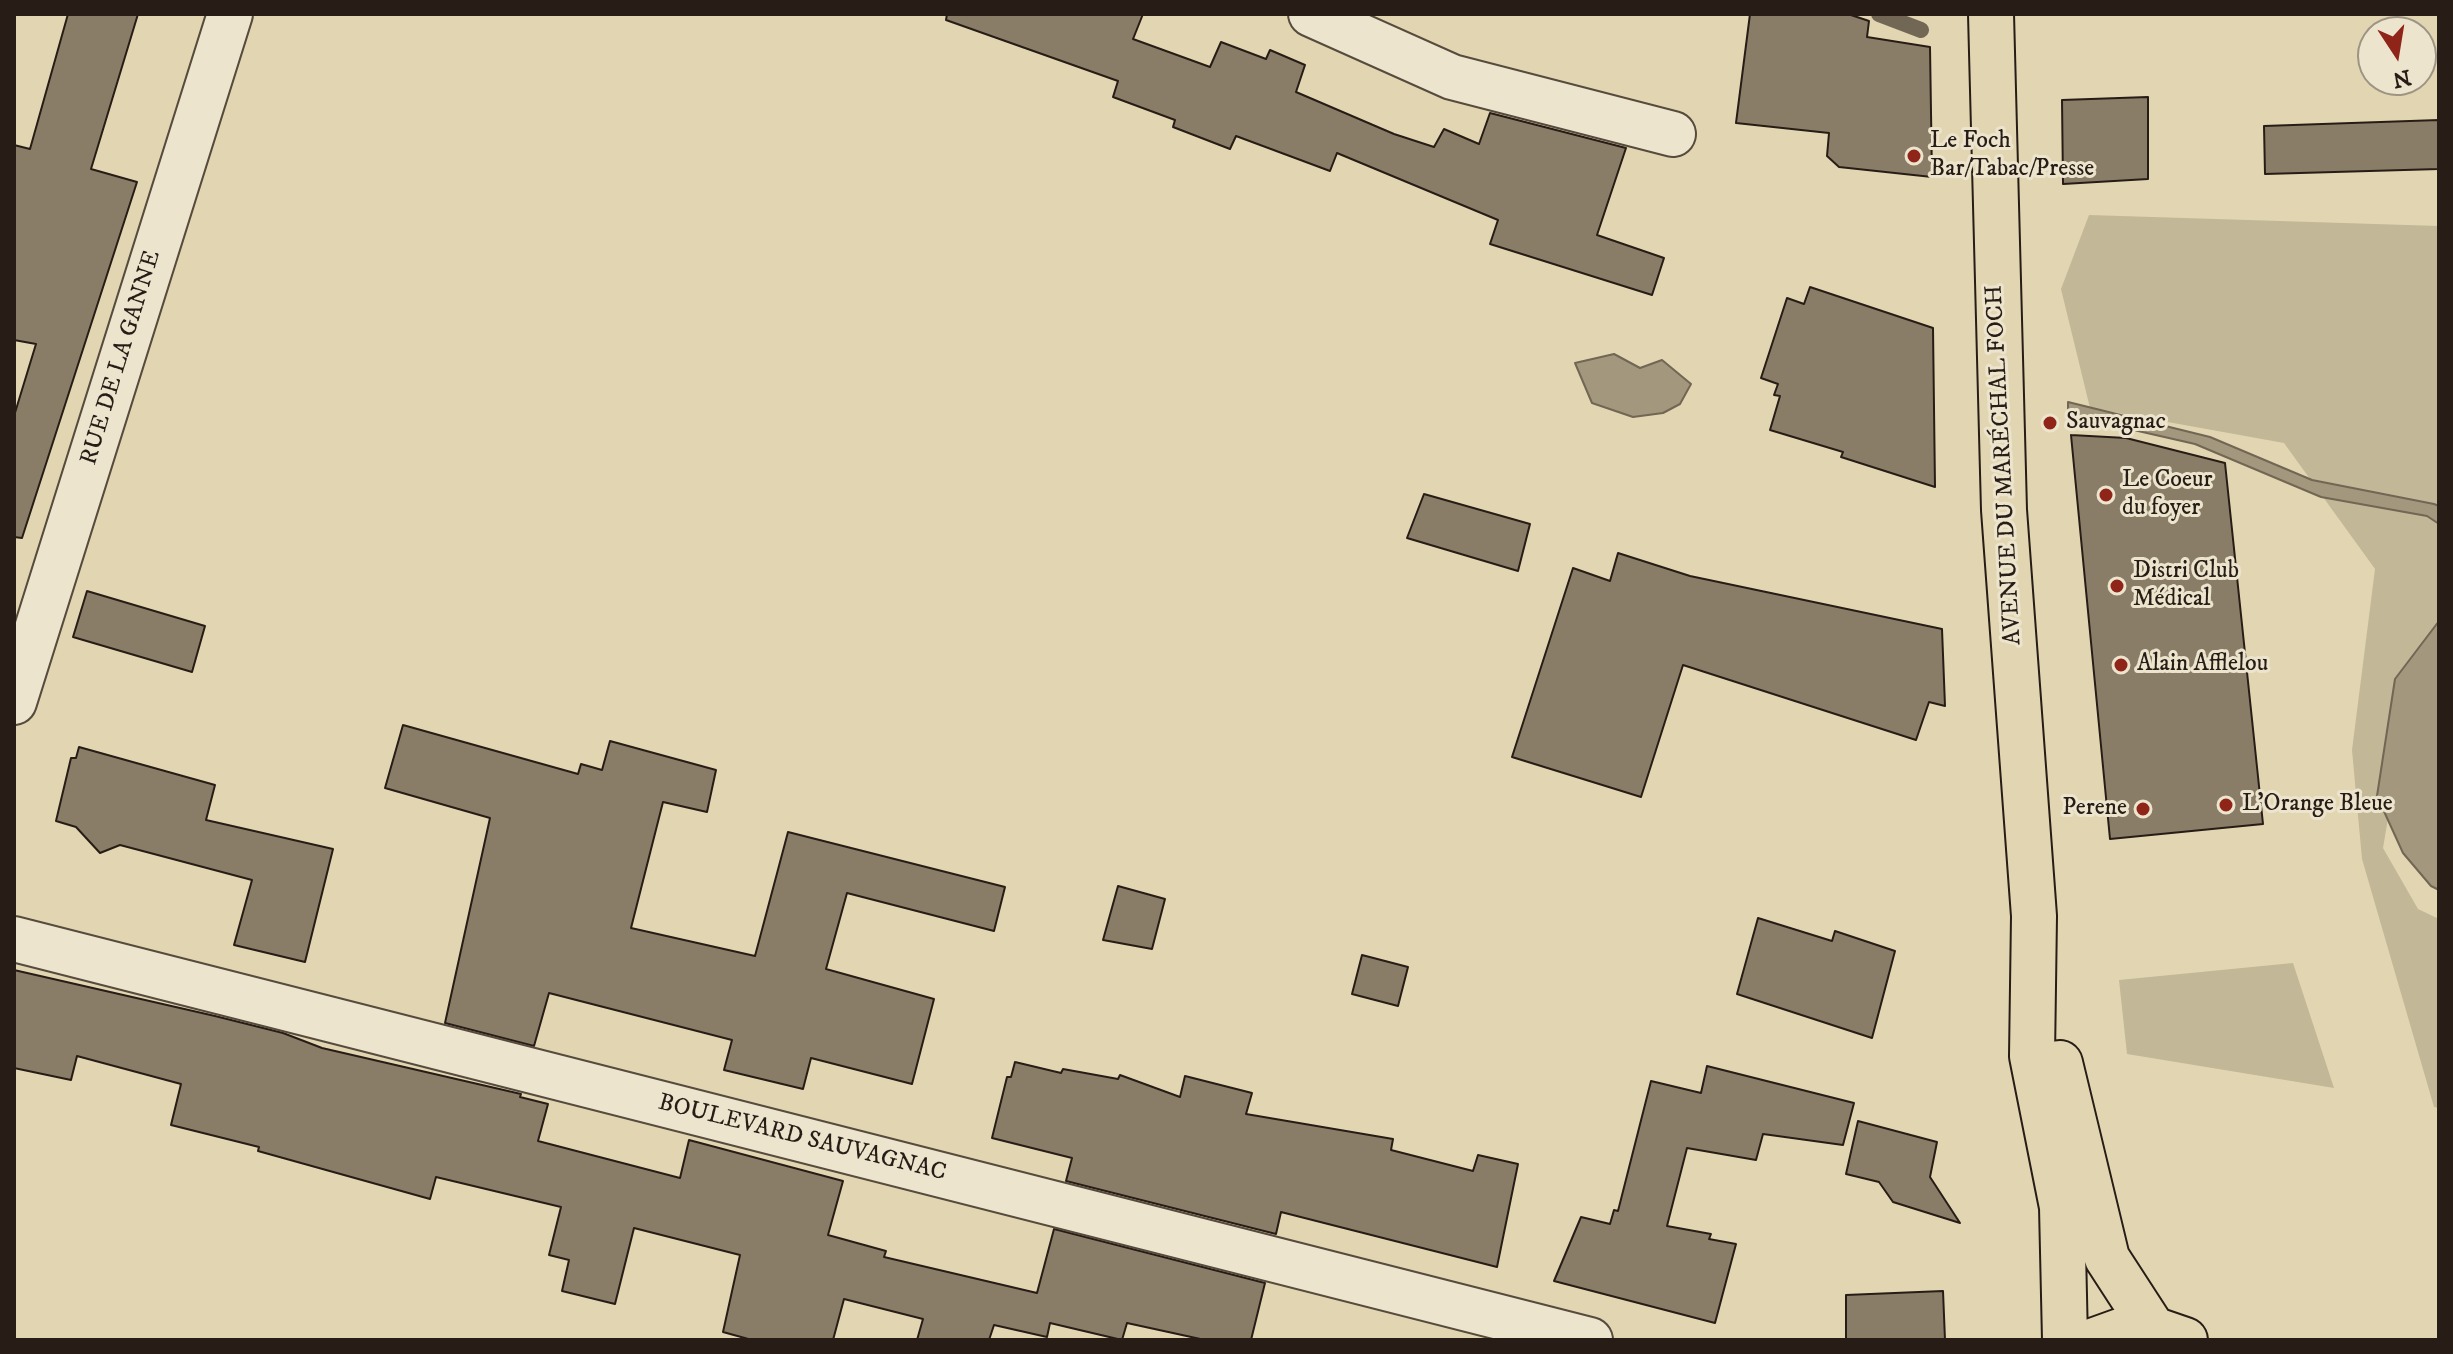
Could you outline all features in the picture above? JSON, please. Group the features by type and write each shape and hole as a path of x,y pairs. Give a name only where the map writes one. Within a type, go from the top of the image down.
{"main road":[{"name":"AVENUE DU MARÉCHAL FOCH","path":"1991,14 2004,510 2034,916 2032,1056 2062,1207 2065,1340"},
{"name":"AVENUE DU MARÉCHAL FOCH","path":"2034,916 2060,1060 2107,1258 2169,1335"},
{"path":"2095,1340 2120,1331 2169,1335"}],"street":[{"name":"RUE DE LA GANNE","path":"14,702 230,14"},
{"path":"1311,14 1452,77 1673,134"},
{"name":"BOULEVARD SAUVAGNAC","path":"14,939 1590,1340"}],"shaded area":[{"path":"2089,215 2439,226 2439,631 2413,672 2383,848 2418,909 2439,919 2439,1108 2434,1107 2362,859 2352,750 2375,569 2284,443 2090,408 2061,289"},
{"path":"1614,354 1640,368 1662,360 1691,384 1680,404 1663,413 1633,417 1592,403 1575,363"},
{"path":"2068,402 2210,437 2312,480 2434,504 2439,506 2439,524 2427,516 2321,497 2195,444 2068,415"},
{"path":"2439,621 2439,890 2431,886 2403,853 2377,796 2395,679"},
{"path":"2293,963 2334,1088 2127,1054 2119,980"}],"building":[{"path":"68,14 138,14 91,169 137,182 22,538 14,537 14,416 36,344 14,340 14,145 30,149"},
{"path":"947,14 1143,14 1133,39 1210,67 1221,42 1266,59 1270,50 1305,65 1296,92 1394,134 1434,147 1444,129 1479,144 1490,113 1626,148 1597,235 1664,258 1652,295 1490,244 1498,220 1337,153 1330,171 1236,136 1230,149 1173,127 1175,120 1113,97 1118,81 946,20"},
{"path":"1750,14 1848,14 1869,21 1867,37 1930,47 1932,177 1839,167 1827,156 1829,133 1736,123"},
{"path":"2148,97 2148,179 2063,184 2062,100"},
{"path":"2439,120 2439,169 2265,174 2264,126"},
{"path":"1810,287 1933,328 1935,487 1841,457 1843,452 1770,430 1780,396 1774,395 1778,384 1761,378 1787,298 1804,304"},
{"path":"2071,435 2126,438 2225,463 2263,824 2110,839"},
{"path":"1424,494 1530,524 1518,571 1407,538"},
{"path":"1618,553 1690,576 1942,629 1945,706 1929,702 1916,740 1683,665 1641,797 1512,757 1573,568 1610,581"},
{"path":"87,591 205,626 192,672 73,637"},
{"path":"403,725 578,774 581,764 602,770 610,741 716,770 707,812 663,802 631,928 755,956 788,832 1005,887 994,931 847,893 826,969 934,999 912,1084 811,1058 803,1089 724,1070 732,1040 549,993 534,1046 445,1023 490,818 385,788"},
{"path":"79,747 215,785 206,820 333,849 305,962 234,945 252,880 120,845 100,853 76,827 56,821 71,758 76,758"},
{"path":"1118,886 1165,899 1152,949 1103,940"},
{"path":"1758,918 1832,941 1835,931 1895,951 1872,1038 1737,994"},
{"path":"1362,955 1408,967 1398,1006 1352,994"},
{"path":"14,970 215,1016 283,1033 322,1048 521,1094 520,1097 548,1104 538,1141 680,1178 689,1140 843,1181 828,1235 886,1251 884,1257 1037,1293 1054,1229 1265,1283 1251,1340 1205,1340 1127,1323 1122,1340 1050,1323 1047,1337 994,1325 989,1340 917,1340 923,1319 844,1299 833,1340 752,1340 723,1332 740,1255 634,1228 615,1304 562,1291 569,1260 549,1255 561,1207 436,1177 430,1199 258,1151 259,1147 171,1125 181,1084 77,1056 71,1080 14,1068"},
{"path":"1015,1062 1061,1073 1063,1069 1118,1079 1120,1075 1180,1097 1185,1076 1252,1093 1246,1114 1393,1139 1391,1150 1473,1171 1478,1155 1518,1164 1497,1267 1281,1212 1276,1234 1066,1181 1072,1158 992,1138 1007,1077 1011,1077"},
{"path":"1707,1066 1854,1103 1843,1145 1763,1134 1756,1160 1687,1148 1667,1226 1711,1234 1709,1239 1736,1244 1715,1323 1554,1281 1581,1217 1610,1224 1614,1210 1618,1211 1651,1081 1701,1093"},
{"path":"1858,1121 1937,1142 1930,1177 1960,1223 1893,1202 1879,1182 1846,1174"},
{"path":"1943,1291 1945,1340 1846,1340 1846,1295"}],"waterway":[{"path":"1879,14 1921,30"}],"place":[{"name":"Le Foch Bar/Tabac/Presse","path":"1914,156"},
{"name":"Sauvagnac","path":"2050,423"},
{"name":"Le Coeur du foyer","path":"2106,495"},
{"name":"Distri Club Médical","path":"2117,586"},
{"name":"Alain Afflelou","path":"2121,665"},
{"name":"L'Orange Bleue","path":"2226,805"},
{"name":"Perene","path":"2143,809"}]}
